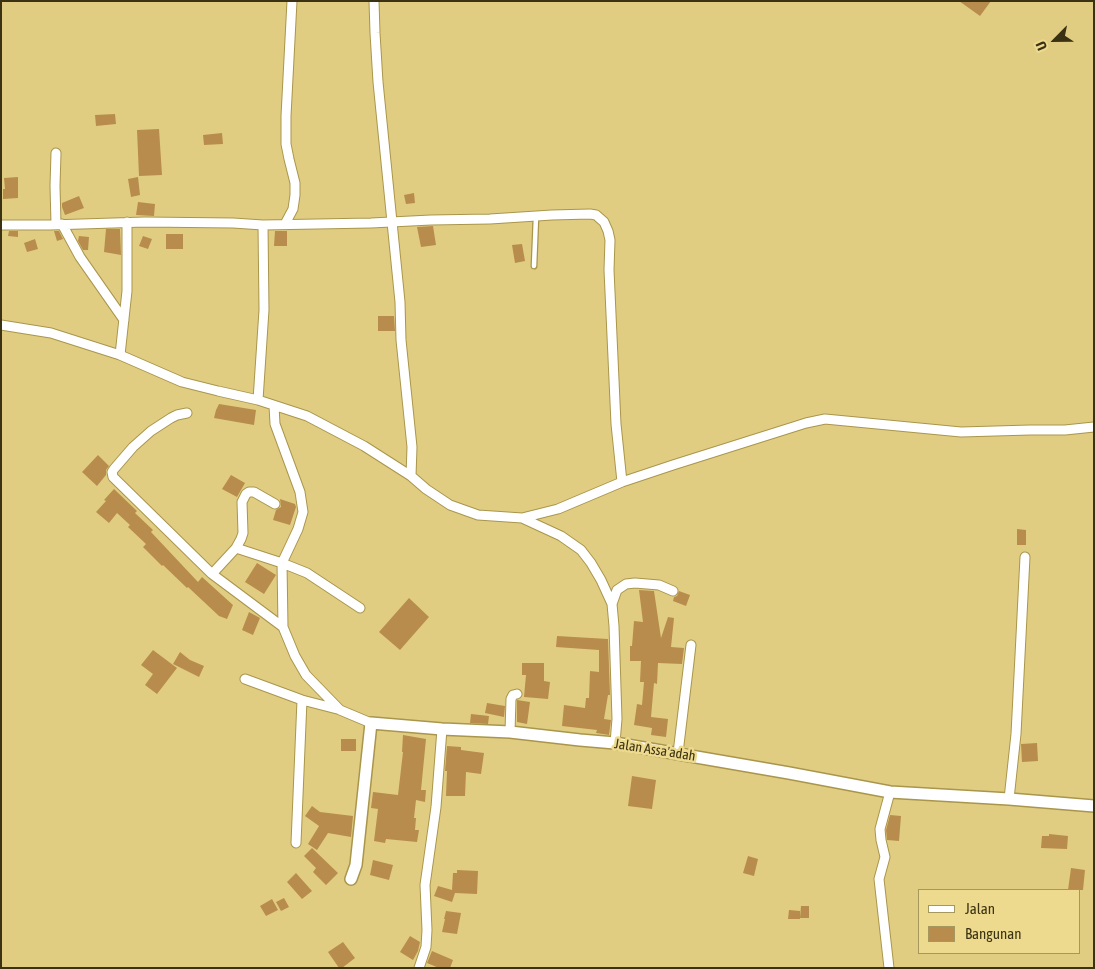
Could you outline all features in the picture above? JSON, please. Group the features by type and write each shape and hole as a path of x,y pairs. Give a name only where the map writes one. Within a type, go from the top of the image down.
{"street":[{"path":"285,224 294,209 296,183 286,144 292,1"},
{"path":"374,1 378,74 412,447 411,476"},
{"path":"56,153 55,186 59,224 124,320"},
{"path":"1,225 127,222 285,224 596,215 604,222 610,240 609,270 616,416 622,482"},
{"path":"120,355 127,291 127,222"},
{"path":"258,400 264,310 263,224"},
{"path":"1,325 51,333 120,355 182,382 258,400 307,416 364,446 411,476 426,490 450,505 478,515 522,518 558,508 622,482 797,426 825,419 961,432 1065,430 1094,427"},
{"path":"274,406 275,424 300,492 303,512 298,529 282,563 282,627 306,676 340,710"},
{"path":"187,413 170,418 151,431 133,447 114,469 112,472 113,477 212,574 282,627"},
{"path":"212,574 236,548 243,533 242,502 246,494 254,492 275,504"},
{"path":"522,518 560,536 581,550 601,580 612,604 618,719 614,743"},
{"path":"236,548 307,573 360,608"},
{"path":"1009,799 1016,734 1025,557"},
{"path":"612,604 617,590 626,584 659,585 673,591"},
{"path":"678,753 692,645"},
{"path":"245,679 302,700 340,710 371,723 356,866 351,879"},
{"path":"510,732 511,699 513,695 517,694"},
{"path":"296,844 302,700"},
{"name":"Jalan Assa'adah","path":"371,723 510,732 614,743 890,792 1094,806"},
{"path":"419,968 426,947 425,886 435,817 442,729"},
{"path":"889,968 879,879 884,857 880,829 890,792"}],"lane":[{"path":"534,266 536,217"}],"building":[{"path":"959,1 991,1 980,16"},
{"path":"115,114 116,124 96,126 95,115"},
{"path":"159,129 162,175 139,176 137,130"},
{"path":"222,133 223,144 204,145 203,135"},
{"path":"18,177 18,198 3,199 3,189 5,189 4,178"},
{"path":"138,177 140,195 131,197 128,179"},
{"path":"414,193 415,203 406,204 404,195"},
{"path":"79,196 84,208 65,215 62,203"},
{"path":"138,202 155,204 154,216 136,215"},
{"path":"433,226 436,245 421,247 417,227"},
{"path":"106,229 120,229 121,255 104,252"},
{"path":"9,231 18,231 18,237 8,236"},
{"path":"54,231 59,231 63,239 57,241"},
{"path":"275,231 287,231 287,246 274,246"},
{"path":"166,234 183,234 183,249 166,249"},
{"path":"79,236 89,237 88,250 83,250 78,241"},
{"path":"143,236 152,239 148,249 139,246"},
{"path":"35,239 38,249 27,252 24,243"},
{"path":"522,244 525,261 515,263 512,245"},
{"path":"378,316 394,316 395,331 378,331"},
{"path":"219,404 256,410 254,425 214,418"},
{"path":"98,455 109,466 106,470 106,475 97,486 82,472"},
{"path":"231,475 245,483 237,497 222,489"},
{"path":"114,489 137,511 135,513 153,530 151,532 198,582 202,577 233,605 227,619 219,616 162,566 143,547 146,544 128,527 130,525 117,513 109,523 96,512"},
{"path":"280,499 295,504 296,507 290,525 273,520 276,510 281,507"},
{"path":"1017,529 1026,530 1026,545 1017,545"},
{"path":"257,563 276,575 264,594 245,582"},
{"path":"639,590 654,591 661,638 668,617 674,618 671,647 684,648 682,664 658,663 657,684 654,683 651,717 668,719 666,737 651,735 652,728 634,725 637,704 642,705 644,682 640,682 641,661 630,661 634,621 643,622"},
{"path":"679,591 690,595 686,606 673,601"},
{"path":"409,598 429,617 400,650 379,632"},
{"path":"249,612 260,618 253,635 242,630"},
{"path":"557,636 608,639 610,695 608,695 604,719 611,720 609,735 596,733 597,730 562,726 564,705 585,708 586,698 589,698 590,671 599,672 599,650 556,647"},
{"path":"153,650 177,668 157,694 145,685 153,674 141,665"},
{"path":"180,652 190,660 204,666 199,677 173,664"},
{"path":"522,663 544,663 544,681 550,682 548,699 524,697 526,675 522,675"},
{"path":"517,700 530,702 527,724 517,722"},
{"path":"487,703 505,706 504,717 485,713"},
{"path":"471,714 489,716 488,724 470,723"},
{"path":"403,735 426,739 421,790 426,790 425,802 416,800 414,818 416,818 415,830 419,830 417,842 386,839 385,843 374,841 378,809 371,808 373,792 398,795"},
{"path":"341,739 356,739 356,751 341,751"},
{"path":"1037,743 1038,761 1022,762 1021,744"},
{"path":"447,746 461,747 461,750 484,753 481,774 466,772 465,796 446,796"},
{"path":"632,776 656,780 652,809 628,806"},
{"path":"312,806 320,812 353,816 351,837 328,833 317,850 308,844 319,826 305,816"},
{"path":"890,815 901,816 899,841 887,840 886,830"},
{"path":"1049,834 1068,836 1067,849 1041,848 1042,836 1049,836"},
{"path":"312,848 338,873 326,885 313,872 316,868 304,856"},
{"path":"748,856 758,859 754,876 743,873"},
{"path":"373,860 393,865 389,880 370,875"},
{"path":"1071,868 1085,870 1083,890 1068,889"},
{"path":"457,870 478,871 477,894 455,893 452,902 434,896 438,886 452,890 453,873 457,873"},
{"path":"296,873 312,891 302,899 287,882"},
{"path":"284,898 289,907 281,911 276,902"},
{"path":"272,899 278,910 266,916 260,906"},
{"path":"801,906 809,906 809,918 800,918"},
{"path":"789,910 800,911 800,919 788,919"},
{"path":"446,911 461,913 457,934 442,932"},
{"path":"410,936 420,942 413,960 400,952"},
{"path":"343,942 355,958 342,968 339,968 328,952"},
{"path":"432,951 453,960 450,968 439,968 427,963"}]}
